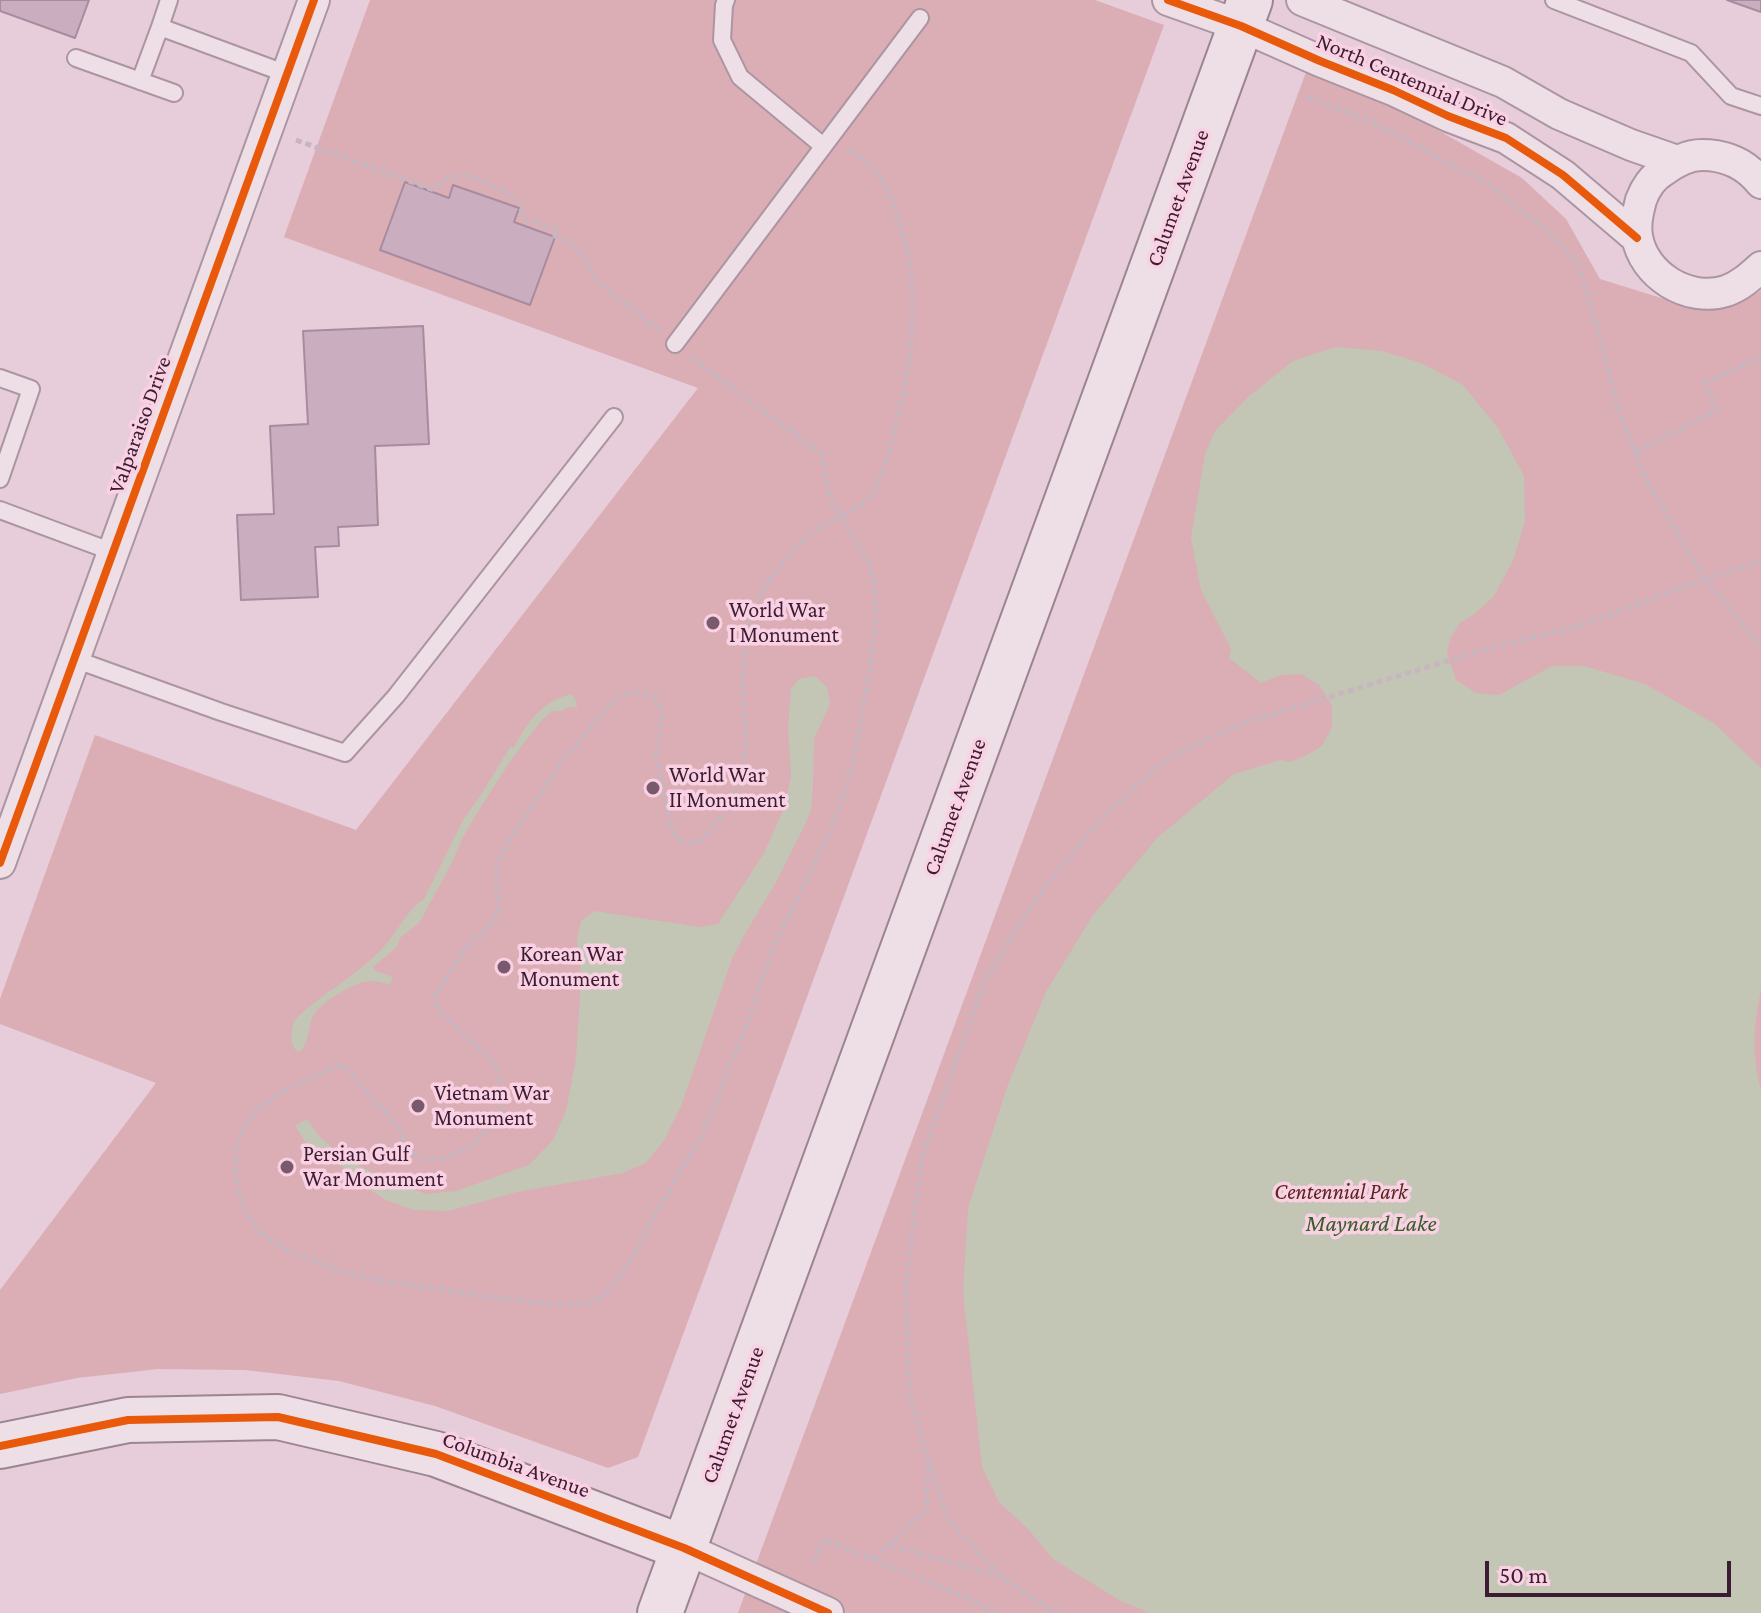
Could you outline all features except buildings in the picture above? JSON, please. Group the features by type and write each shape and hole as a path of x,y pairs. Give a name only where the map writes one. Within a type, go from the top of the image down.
{"main road":[{"name":"Calumet Avenue","path":"660,1613 1246,13"},
{"name":"Columbia Avenue","path":"0,1446 128,1420 278,1417 436,1454 684,1548"}],"street":[{"name":"Valparaiso Drive","path":"0,863 314,0"},
{"name":"North Centennial Drive","path":"1168,0 1246,13 1320,61 1506,138 1563,175 1637,238 1645,259 1660,276 1679,289 1702,294 1724,292 1745,282 1761,267"},
{"name":"North Centennial Drive","path":"1302,0 1489,76 1559,114 1631,145 1677,161 1697,155 1717,156 1737,162 1759,178"},
{"path":"1637,238 1637,215 1644,193 1658,174 1677,161"},
{"path":"684,1548 828,1613"}],"lane":[{"path":"140,81 169,0"},
{"path":"726,0 722,40 740,77 828,140"},
{"path":"1554,0 1691,53 1731,96 1761,106"},
{"path":"675,344 920,18"},
{"path":"160,27 287,74"},
{"path":"76,58 174,93"},
{"path":"0,378 31,389 0,479"},
{"path":"74,659 345,753 396,696 614,417"},
{"path":"0,510 113,552"}],"path":[{"path":"1307,97 1370,121 1486,183 1544,228 1577,262 1619,413 1649,485 1705,579 1761,646"},
{"path":"267,130 434,190 446,179 457,176 489,183 520,203 523,218 557,230 555,236 571,243 579,251 598,282 822,454 830,499 840,516 869,562 875,588 876,625 858,739 847,787 828,836 774,946 706,1127 630,1262 611,1288 594,1302 570,1305 502,1299 355,1275 288,1251 263,1235 248,1216 240,1197 235,1170 236,1149 244,1126 257,1110 280,1093 342,1064 401,1130 404,1143 423,1159 436,1160 469,1148 498,1121 502,1111 501,1085 495,1064 442,1014 435,995 465,949 485,931 499,912 495,878 502,852 561,763 613,701 624,694 638,692 649,694 657,700 662,721 656,755 671,828 676,837 685,843 697,842 708,833 738,791 745,763 747,734 743,676 745,653 761,593 772,575 814,530 840,516 869,499 881,475 904,392 913,334 913,296 904,234 888,190 875,171 828,140"},
{"path":"1635,452 1717,410 1705,383 1761,357"},
{"path":"1058,1613 1001,1576 949,1521 909,1395 906,1282 922,1157 986,978 1037,898 1100,820 1163,762 1215,735 1293,707 1487,649 1585,624 1705,579 1761,562"},
{"path":"871,1559 926,1510 928,1460"},
{"path":"814,1564 823,1539 974,1601 995,1613"},
{"path":"889,1545 1001,1576"}],"green space":[{"path":"370,0 1095,0 1164,25 638,1457 608,1468 435,1406 339,1381 245,1370 158,1369 77,1378 0,1394 0,1290 156,1083 0,1024 0,999 95,735 356,830 698,388 284,237"},
{"name":"Maynard Lake","path":"1306,72 1385,100 1522,178 1566,219 1600,279 1661,298 1734,306 1761,291 1761,1613 738,1613"}],"water":[{"name":"Maynard Lake","path":"1336,347 1382,351 1421,363 1463,385 1498,428 1524,476 1525,521 1514,558 1494,596 1460,623 1450,639 1447,653 1456,680 1476,693 1499,695 1552,666 1584,666 1645,684 1715,724 1761,768 1761,989 1755,1039 1761,1089 1761,1613 1150,1613 1119,1600 1053,1559 1028,1529 999,1502 982,1467 963,1292 968,1208 1007,1087 1046,992 1093,915 1157,838 1234,774 1281,760 1291,762 1307,755 1322,746 1332,727 1332,705 1319,685 1301,674 1281,675 1261,683 1229,658 1231,649 1201,590 1191,538 1205,454 1215,431 1248,397 1293,361"},
{"path":"815,676 827,687 830,704 814,739 811,810 775,884 732,959 681,1106 665,1139 646,1163 623,1173 517,1192 448,1211 414,1210 386,1200 307,1145 295,1126 307,1119 321,1138 347,1160 426,1194 456,1191 529,1165 553,1140 566,1111 576,1059 581,977 577,939 581,921 594,911 700,927 718,924 764,853 785,806 791,776 788,727 791,689 799,679"},
{"path":"572,694 577,707 552,711 542,720 482,805 419,923 373,967 393,977 390,985 364,982 330,999 315,1013 305,1044 298,1053 292,1038 294,1020 385,946 424,899 463,820 510,747 514,747 531,720 545,707"}],"cycle path":[{"path":"0,863 314,0"},
{"path":"1168,0 1241,26 1506,138 1563,175 1637,238"},
{"path":"0,1446 128,1420 278,1417 436,1454 684,1548 828,1613"}],"place":[{"name":"World War I Monument","path":"713,623"},
{"name":"World War II Monument","path":"653,788"},
{"name":"Korean War Monument","path":"504,967"},
{"name":"Vietnam War Monument","path":"418,1106"},
{"name":"Persian Gulf War Monument","path":"287,1167"}],"park label":[{"name":"Centennial Park","path":"1341,1192"}]}
